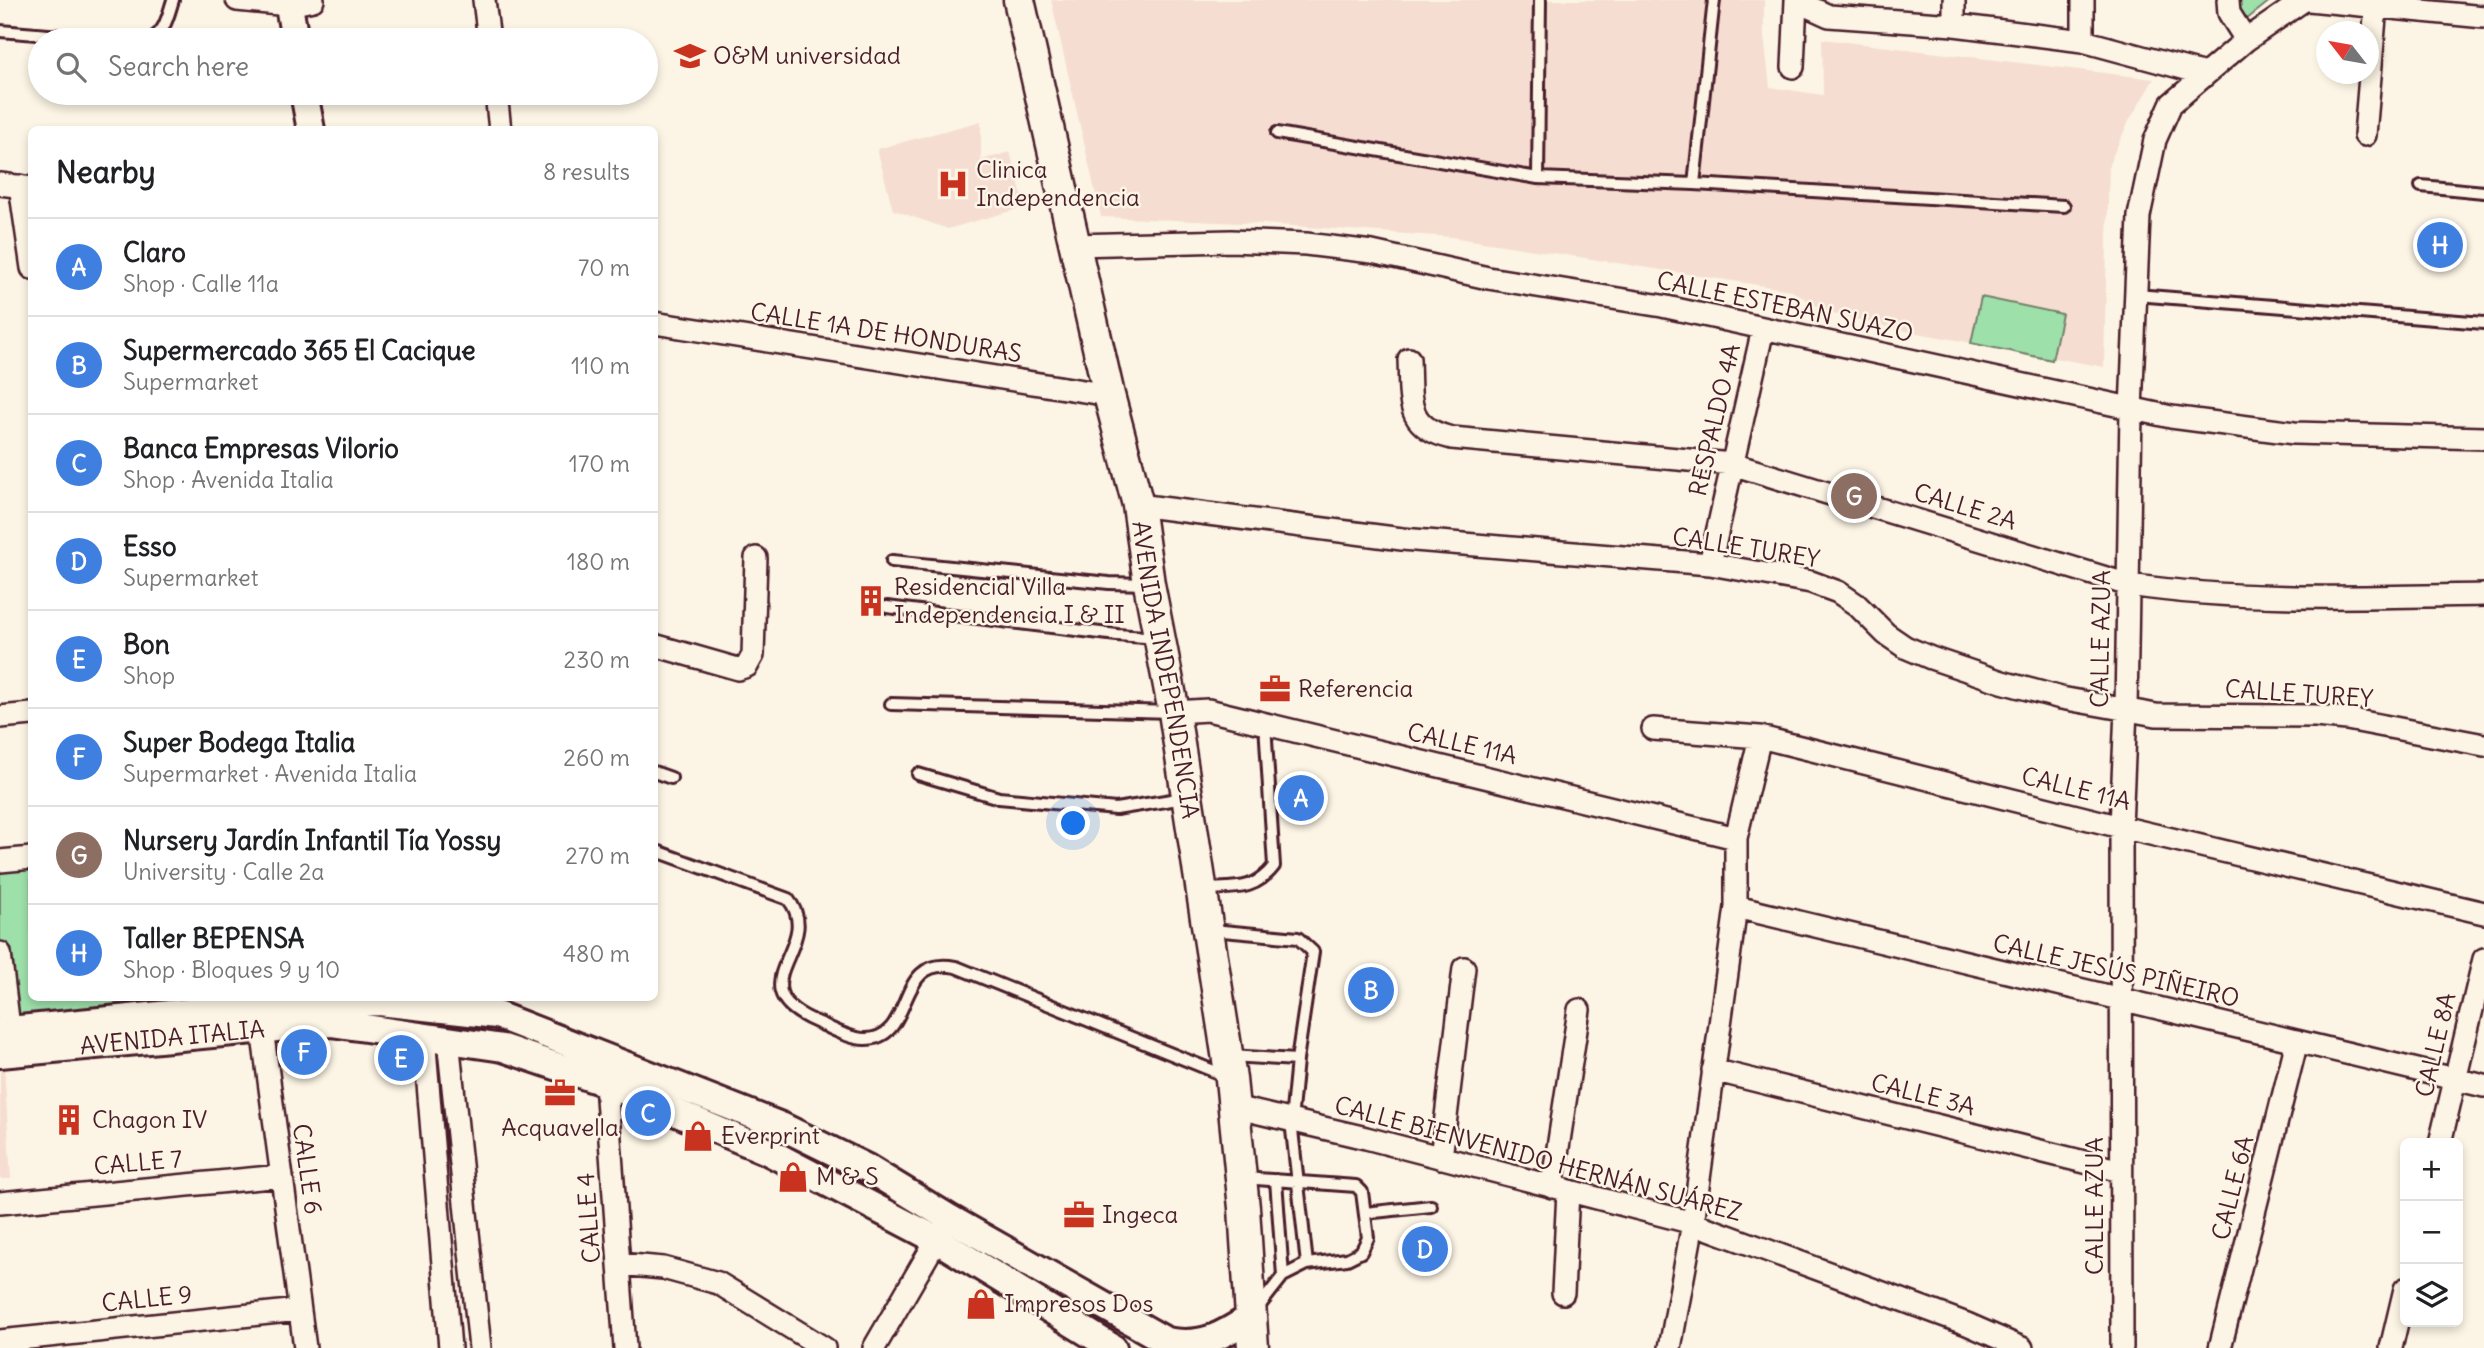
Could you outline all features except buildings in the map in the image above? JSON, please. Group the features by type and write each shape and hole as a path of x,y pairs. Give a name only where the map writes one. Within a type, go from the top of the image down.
{"main road":[{"name":"AVENIDA INDEPENDENCIA","path":"1019,0 1109,395 1138,505 1149,584 1174,712 1231,1080 1253,1348"}],"street":[{"path":"237,0 297,2 296,28"},
{"path":"484,0 488,28"},
{"path":"1954,0 1954,25"},
{"path":"2083,0 2083,41"},
{"path":"2228,0 2229,13 2246,40"},
{"path":"2306,0 2484,18"},
{"name":"CALLE AZUA","path":"2122,1348 2121,827 2129,584 2131,410 2140,216 2155,140 2171,104 2246,40 2306,0"},
{"path":"1793,67 1796,1 1829,16 1954,25 2083,41 2205,75"},
{"path":"2365,135 2376,6"},
{"path":"306,105 310,126"},
{"path":"497,105 500,126"},
{"path":"17,186 28,246"},
{"name":"CALLE ESTEBAN SUAZO","path":"1074,245 1219,241 1306,244 1372,252 1488,278 1662,306 2131,410 2294,433 2484,438"},
{"name":"CALLE 1A DE HONDURAS","path":"658,324 1109,395"},
{"name":"RESPALDO 4A","path":"1710,564 1763,329"},
{"name":"CALLE 2A","path":"1409,359 1412,409 1417,419 1425,428 1452,438 1732,464 2129,584 2178,592 2267,595 2484,595"},
{"name":"CALLE TUREY","path":"1138,505 1402,539 1710,564 1811,582 1838,592 1857,605 1886,634 1905,647 2002,682 2062,698 2156,715 2347,719 2484,745"},
{"path":"658,646 738,669 747,666 753,655 756,558"},
{"name":"CALLE 11A","path":"1174,712 1208,710 1736,838"},
{"path":"0,717 28,714"},
{"name":"CALLE 11A","path":"1653,729 1760,737 2121,827 2484,913"},
{"path":"1670,1348 1693,1223 1736,907 1736,838 1760,737"},
{"path":"0,860 28,858"},
{"name":"CALLE JESÚS PIÑEIRO","path":"1736,907 2484,1086"},
{"path":"0,953 5,1042"},
{"name":"CALLE 8A","path":"2441,1138 2484,959"},
{"path":"1441,1158 1464,968"},
{"name":"AVENIDA ITALIA","path":"5,1042 259,1010 379,1002 436,1003 497,1015 781,1126 867,1168 943,1229 1113,1348"},
{"path":"436,1003 450,1348"},
{"name":"AVENIDA ITALIA","path":"259,1010 503,1048 606,1083 943,1229 1166,1341 1183,1345 1200,1343 1225,1334 1251,1317"},
{"name":"CALLE 6","path":"259,1010 304,1348"},
{"path":"1563,1293 1560,1189 1579,1010"},
{"path":"436,1037 480,1348"},
{"name":"CALLE 6A","path":"2220,1348 2297,1041"},
{"name":"CALLE 4","path":"605,1057 625,1348"},
{"name":"CALLE 3A","path":"1713,1070 2121,1171"},
{"name":"CALLE BIENVENIDO HERNÁN SUÁREZ","path":"1231,1080 1291,1121 1693,1223 1967,1324 2022,1348"},
{"name":"CALLE 7","path":"0,1203 281,1177"},
{"path":"874,1348 943,1229"},
{"path":"619,1264 663,1268 718,1283 824,1348"},
{"name":"CALLE 9","path":"0,1342 299,1310"},
{"path":"2391,1348 2400,1310"}],"lane":[{"path":"163,28 173,0"},
{"path":"1538,178 1540,0"},
{"path":"1694,184 1714,0"},
{"path":"0,31 28,33"},
{"path":"1278,133 1538,178 1694,184 2064,206"},
{"path":"2421,187 2484,192"},
{"path":"2136,295 2484,323"},
{"path":"892,561 1109,583 1149,584"},
{"path":"887,607 1161,639"},
{"path":"891,704 1174,712"},
{"path":"1203,889 1253,885 1266,877 1274,866 1265,724"},
{"path":"658,773 671,778"},
{"path":"918,774 999,798 1116,809 1187,797"},
{"path":"658,851 788,899 796,908 799,920 780,981 781,993 787,1005 798,1015 850,1036 877,1038 890,1030 917,977 929,967 942,964 956,967 1231,1080 1297,1060"},
{"path":"1207,930 1298,938 1313,952 1291,1121 1307,1264"},
{"path":"1241,1178 1356,1186 1362,1192 1368,1238 1361,1252 1347,1259 1307,1264 1283,1276 1251,1317"},
{"path":"1276,1180 1283,1276"},
{"path":"1364,1213 1431,1206"}],"shaded area":[{"path":"1051,0 1764,0 1764,36 1770,87 1823,95 1822,39 2154,79 2129,121 2109,164 2104,367 1906,331 1829,313 1790,290 1451,237 1263,224 1101,217"},
{"name":"Clinica Independencia","path":"981,121 981,160 1010,152 1025,207 948,229 893,210 877,149"},
{"path":"4,1064 11,1179 0,1179 0,1065"}],"green space":[{"path":"2235,0 2271,0 2246,20 2240,18"},
{"path":"1981,297 2062,314 2052,360 1971,343"},
{"path":"28,858 28,1001 235,1001 9,1031 0,953 0,860"}],"place":[{"name":"O&M universidad","path":"690,56"},
{"name":"Clinica Independencia","path":"953,184"},
{"name":"Taller BEPENSA","path":"2440,245"},
{"name":"Nursery Jardín Infantil Tía Yossy","path":"1854,496"},
{"name":"Residencial Villa Independencia I & II","path":"871,601"},
{"name":"Referencia","path":"1275,689"},
{"name":"Claro","path":"1301,798"},
{"name":"Supermercado 365 El Cacique","path":"1371,990"},
{"name":"Super Bodega Italia","path":"304,1052"},
{"name":"Bon","path":"401,1058"},
{"name":"Acquavella","path":"560,1093"},
{"name":"Banca Empresas Vilorio","path":"648,1113"},
{"name":"Chagon IV","path":"69,1120"},
{"name":"Everprint","path":"698,1136"},
{"name":"M & S","path":"793,1177"},
{"name":"Ingeca","path":"1079,1215"},
{"name":"Esso","path":"1425,1249"},
{"name":"Impresos Dos","path":"981,1304"}]}
